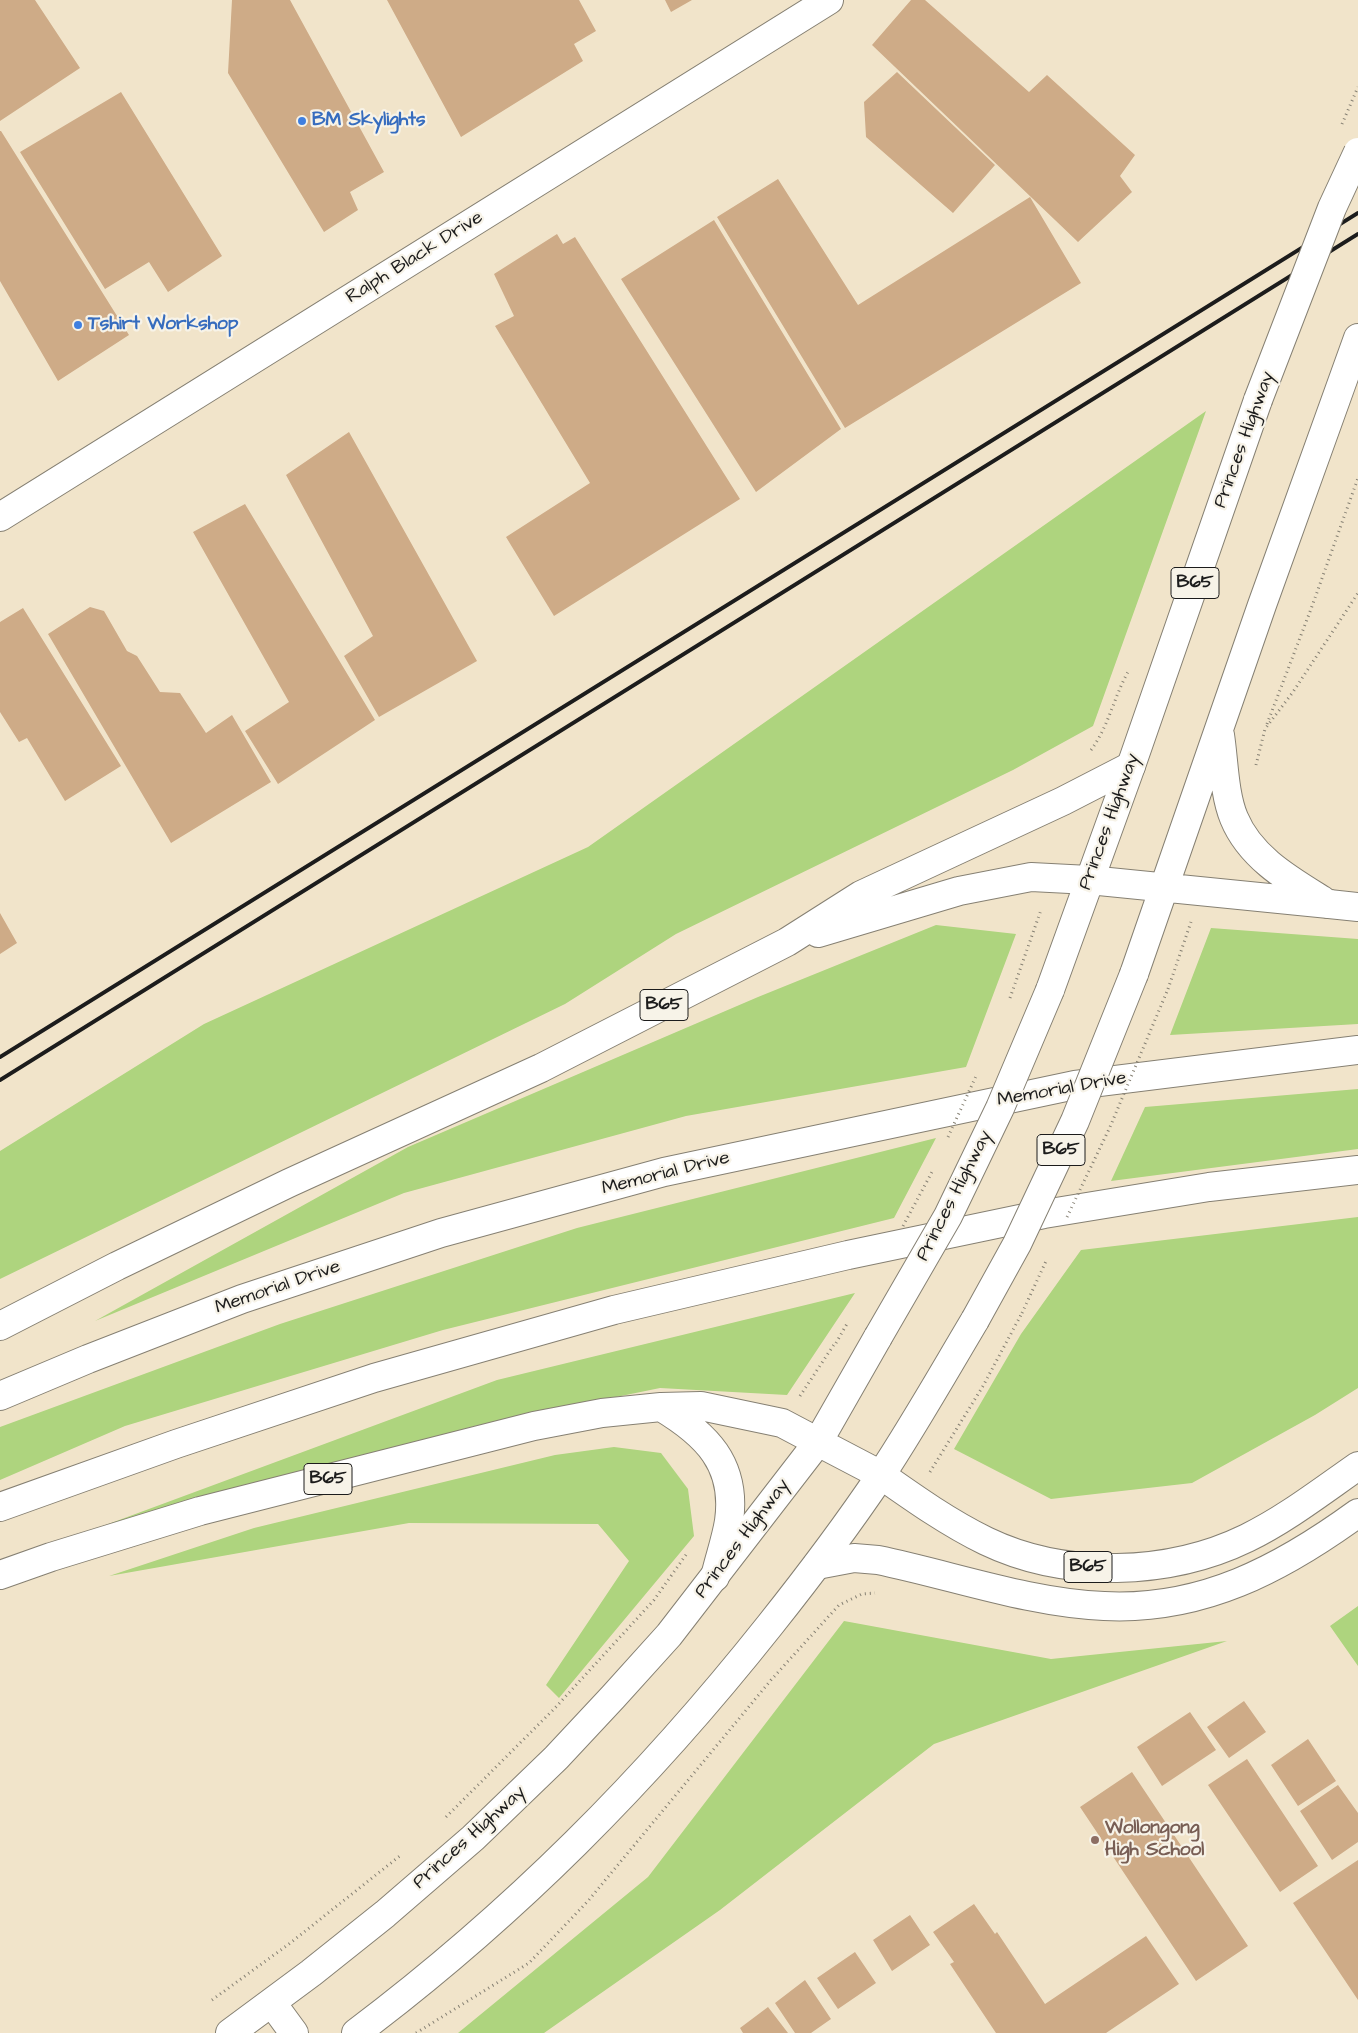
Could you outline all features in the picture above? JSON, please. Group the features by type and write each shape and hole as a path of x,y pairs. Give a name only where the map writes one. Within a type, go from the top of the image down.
{"main road":[{"name":"Ralph Black Drive","path":"0,517 829,0"},
{"name":"Princes Highway","path":"230,2033 272,2003 385,1914 480,1832 556,1758 669,1635 818,1442 948,1216 1000,1108 1050,990 1131,766 1258,400 1332,208 1358,152"},
{"name":"B65","path":"881,1475 975,1320 1017,1244 1075,1121 1134,974 1265,596 1358,338"},
{"path":"1219,731 1229,798 1234,818 1242,833 1253,849 1281,874 1329,904"},
{"name":"B65","path":"0,1326 117,1266 290,1183 541,1068 788,942 861,895 1063,801 1131,766"},
{"name":"B65","path":"788,942 959,891 1031,877 1089,880 1358,906"},
{"name":"Memorial Drive","path":"0,1396 88,1359 242,1299 441,1233 664,1172 1075,1085 1358,1050"},
{"path":"0,1508 176,1444 374,1378 614,1310 848,1256 1044,1214 1209,1187 1358,1170"},
{"name":"B65","path":"0,1575 51,1557 200,1511 534,1426 602,1413 661,1407 701,1406 782,1423 881,1475 957,1526 988,1542 1018,1554 1057,1564 1126,1568 1188,1559 1217,1551 1247,1538 1288,1514 1358,1466"},
{"path":"661,1407 700,1434 716,1453 726,1474 730,1497 729,1521 715,1577"},
{"path":"356,2033 422,1982 512,1906 602,1819 682,1733 724,1683 817,1565 881,1475"},
{"path":"817,1565 854,1558 878,1560 1050,1599 1102,1606 1165,1604 1221,1590 1256,1576 1278,1565 1358,1513"},
{"path":"272,2003 294,2033"}],"path":[{"path":"1256,767 1265,729 1358,478"},
{"path":"1265,729 1358,593"},
{"path":"1007,1006 1036,927 1043,901"},
{"path":"944,1146 978,1074"},
{"path":"901,1230 936,1164"},
{"path":"836,1343 850,1318"},
{"path":"444,1819 555,1708 647,1607 688,1552 691,1544"},
{"path":"212,2000 289,1944 406,1851"}],"green space":[{"path":"1206,411 1093,726 1013,770 676,934 565,1004 0,1279 0,1151 204,1024 588,847"},
{"path":"936,925 1016,934 966,1067 686,1116 404,1193 95,1321 408,1147 758,997"},
{"path":"1211,928 1358,939 1358,1024 1170,1035"},
{"path":"1358,1089 1358,1149 1111,1181 1145,1107"},
{"path":"936,1138 894,1218 443,1330 125,1426 0,1480 0,1427 280,1324 577,1228"},
{"path":"1358,1217 1358,1388 1315,1415 1192,1483 1051,1499 954,1449 1021,1334 1081,1250"},
{"path":"855,1293 787,1395 660,1388 475,1426 103,1526 497,1380"},
{"path":"614,1447 661,1453 688,1489 694,1536 559,1698 546,1685 629,1561 598,1524 409,1523 109,1576 254,1528 555,1455"},
{"path":"1358,1606 1358,1666 1330,1626"},
{"path":"844,1621 1051,1659 1227,1641 934,1744 720,1910 544,2033 458,2033 648,1877"}],"building":[{"path":"0,0 35,0 80,68 0,121"},
{"path":"232,0 290,0 384,172 350,192 358,210 324,232 228,73"},
{"path":"387,0 579,0 596,31 574,44 583,61 461,137"},
{"path":"665,0 692,0 671,12"},
{"path":"911,0 925,0 1029,92 1047,75 1135,155 1120,176 1132,192 1078,242 872,45"},
{"path":"897,72 995,165 953,213 866,137 864,102"},
{"path":"121,92 222,256 168,292 149,262 105,289 20,152"},
{"path":"0,131 129,335 58,381 0,281"},
{"path":"778,179 858,305 1030,197 1081,283 845,428 717,217"},
{"path":"714,220 841,429 756,492 621,279"},
{"path":"557,234 563,244 575,237 740,499 554,616 506,537 590,483 495,326 514,316 494,274"},
{"path":"349,432 477,661 379,717 344,656 373,636 286,475"},
{"path":"245,504 375,720 278,784 245,731 289,702 193,532"},
{"path":"90,607 104,611 127,651 137,656 160,692 180,693 206,733 232,715 271,782 171,843 48,634"},
{"path":"23,608 121,766 65,801 27,738 19,742 0,712 0,622"},
{"path":"0,913 17,943 0,954"},
{"path":"1244,1701 1266,1732 1229,1758 1207,1727"},
{"path":"1190,1712 1216,1750 1162,1786 1137,1747"},
{"path":"1308,1739 1336,1781 1298,1806 1271,1765"},
{"path":"1247,1759 1318,1866 1280,1892 1208,1785"},
{"path":"1132,1772 1248,1946 1196,1981 1080,1807"},
{"path":"1338,1785 1358,1813 1358,1842 1332,1860 1300,1811"},
{"path":"1358,1860 1358,2000 1293,1903"},
{"path":"974,1904 995,1934 997,1932 1045,2004 1146,1936 1179,1984 1106,2033 996,2033 950,1964 954,1962 933,1932"},
{"path":"910,1915 930,1945 892,1971 873,1940"},
{"path":"855,1952 876,1983 838,2009 817,1978"},
{"path":"805,1980 831,2019 811,2033 795,2033 775,2003"},
{"path":"768,2007 788,2033 743,2033 740,2028"}],"railway":[{"path":"0,1057 1358,213"},
{"path":"0,1080 1358,234"}],"place":[{"name":"BM Skylights","path":"302,121"},
{"name":"Tshirt Workshop","path":"78,325"},
{"name":"Wollongong High School","path":"1095,1840"}]}
